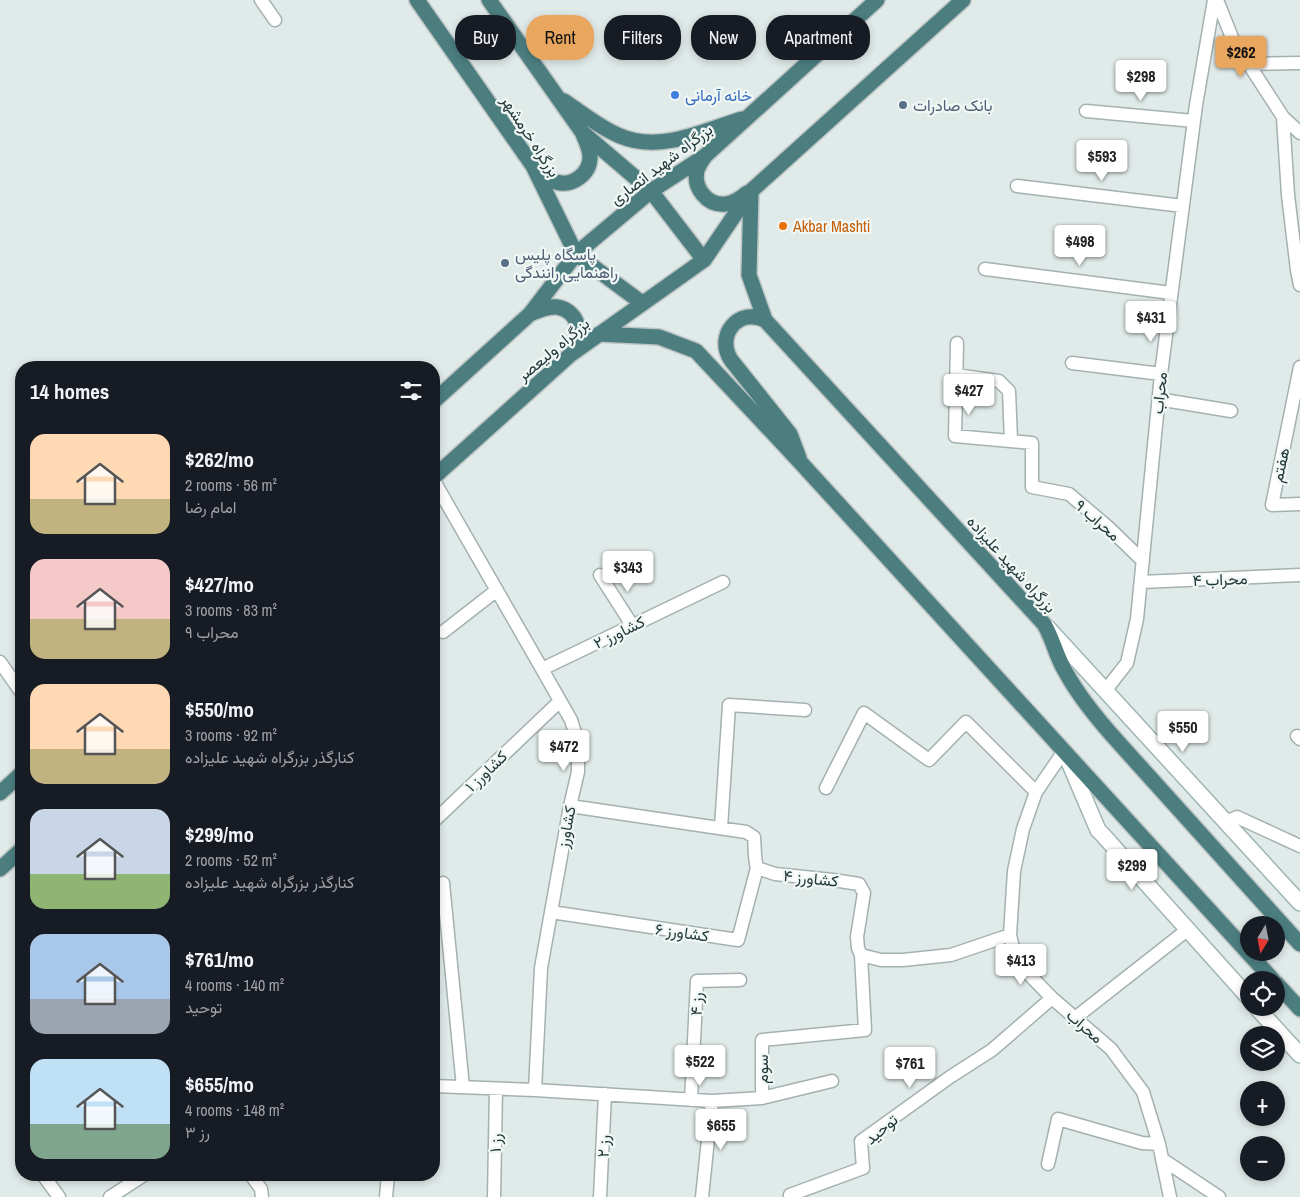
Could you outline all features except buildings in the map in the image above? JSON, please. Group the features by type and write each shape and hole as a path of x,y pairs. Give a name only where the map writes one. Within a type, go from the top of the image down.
{"highway":[{"name":"بزرگراه خرمشهر","path":"417,0 533,166 576,254 642,303"},
{"path":"489,0 582,132 589,149 588,167 580,178 567,183 558,183 549,179 533,166"},
{"name":"بزرگراه شهید انصاری","path":"576,254 651,191 705,156 877,0"},
{"path":"705,156 698,167 696,180 702,193 708,199 717,203 726,204 735,201 751,191 963,0"},
{"path":"557,97 612,132 628,139 645,142 676,140 748,117"},
{"path":"582,132 651,191 704,260 751,191"},
{"name":"بزرگراه شهید علیزاده","path":"751,191 749,275 765,320 1044,624 1064,670 1094,714 1300,944"},
{"path":"440,396 530,314 576,254"},
{"name":"بزرگراه ولیعصر","path":"440,473 570,355 704,260"},
{"path":"530,314 546,308 556,307 572,316 578,328 579,337 570,355"},
{"path":"765,320 758,317 748,317 736,322 728,333 726,347 732,360 790,434 801,463"},
{"path":"599,334 659,337 696,351 801,463 1265,971"},
{"path":"0,793 15,779"},
{"path":"0,869 15,855"},
{"path":"1285,993 1300,1009"}],"main road":[{"path":"1044,624 1300,903"},
{"path":"1064,751 1098,830 1240,988"},
{"path":"1264,1016 1300,1055"}],"street":[{"path":"261,0 276,20"},
{"path":"1215,0 1233,40 1283,117 1300,133"},
{"name":"محراب","path":"1105,691 1127,663 1137,619 1158,399 1171,293 1194,121 1215,0"},
{"path":"1249,64 1300,63"},
{"path":"1086,111 1194,121"},
{"path":"1283,117 1288,195 1296,270 1300,285"},
{"path":"1017,186 1182,206"},
{"path":"986,268 1171,293"},
{"path":"956,375 999,381 1009,392 1011,441 955,436 956,375 957,344"},
{"path":"1072,363 1161,374"},
{"name":"هفتم","path":"1300,367 1272,505 1300,504"},
{"path":"1158,399 1230,411"},
{"name":"محراب ۹","path":"1011,441 1032,443 1032,487 1069,494 1089,509 1143,561"},
{"name":"کشاورز","path":"440,491 571,720 578,742 578,772 570,806 541,968 535,1090"},
{"path":"600,575 632,625"},
{"name":"محراب ۴","path":"1140,582 1300,575"},
{"name":"کشاورز ۲","path":"542,668 723,582"},
{"path":"443,632 497,590"},
{"path":"0,662 15,683"},
{"name":"کشاورز ۱","path":"440,815 560,701"},
{"path":"721,828 729,705 805,710"},
{"path":"826,788 864,713 929,760 966,722 1036,792"},
{"name":"محراب","path":"1064,751 1036,792 1023,829 1014,871 1010,935 1016,961 1052,998 1111,1049 1144,1092 1159,1144 1170,1197"},
{"path":"570,806 746,832 754,837 757,868"},
{"path":"1226,822 1237,817 1300,846"},
{"name":"کشاورز ۶","path":"551,912 738,940 757,868"},
{"name":"کشاورز ۴","path":"757,868 775,874 859,884 864,893 857,937 861,955"},
{"path":"443,883 463,1087"},
{"path":"1075,1018 1182,934"},
{"path":"861,955 881,960 903,960 951,955 1010,935"},
{"name":"سوم","path":"440,1086 712,1101 762,1098 762,1040 865,1030 861,955"},
{"name":"رز ۴","path":"691,1100 697,981 740,980"},
{"name":"توحید","path":"790,1195 863,1168 861,1141 950,1077 992,1050 1052,998"},
{"path":"762,1098 832,1081"},
{"name":"رز ۱","path":"494,1197 496,1089"},
{"name":"رز ۲","path":"600,1197 605,1094"},
{"path":"702,1197 712,1101"},
{"path":"1048,1164 1058,1119 1142,1143 1159,1144"},
{"path":"1162,1159 1219,1197"},
{"path":"47,1181 59,1197"},
{"path":"110,1197 135,1181"},
{"path":"255,1181 261,1189 262,1197"},
{"path":"386,1197 387,1181"}],"place":[{"name":"خانه آرمانی","path":"675,95"},
{"name":"بانک صادرات","path":"903,105"},
{"name":"Akbar Mashti","path":"783,226"},
{"name":"پاسگاه پلیس راهنمایی رانندگی","path":"505,263"}]}
